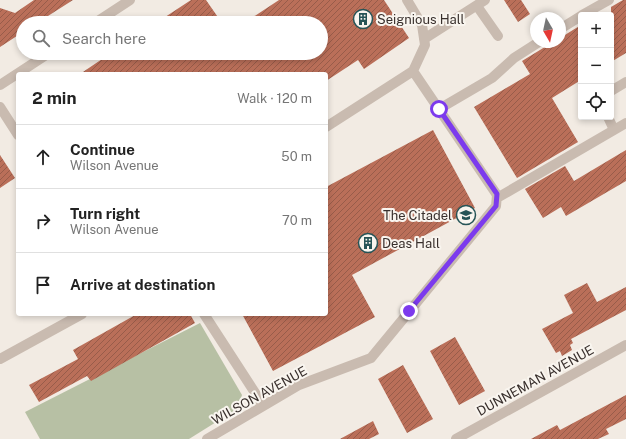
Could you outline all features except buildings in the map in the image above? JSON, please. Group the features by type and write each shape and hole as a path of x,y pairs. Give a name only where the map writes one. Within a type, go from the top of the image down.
{"street":[{"path":"106,16 130,0"},
{"path":"328,126 413,71 425,45 422,25 407,0"},
{"path":"587,12 609,0"},
{"path":"424,39 481,3 498,36"},
{"path":"566,25 578,18"},
{"path":"439,109 492,78 514,58 530,48"},
{"path":"20,72 38,60"},
{"path":"413,71 497,194 497,198 626,123"},
{"path":"0,85 16,75"},
{"path":"614,90 626,82"},
{"path":"0,107 16,132"},
{"path":"609,120 614,130"},
{"name":"WILSON AVENUE","path":"207,439 299,385 371,358 496,206 497,198"},
{"path":"0,359 78,316"},
{"path":"205,316 263,405"},
{"name":"DUNNEMAN AVENUE","path":"456,439 626,345"}],"green space":[{"path":"200,323 242,395 237,409 189,439 40,439 25,412"}],"place":[{"name":"Seignious Hall","path":"363,19"},
{"name":"The Citadel","path":"466,215"},
{"name":"Deas Hall","path":"368,243"}],"route":[{"path":"409,311 496,206 497,194 439,109"}]}
